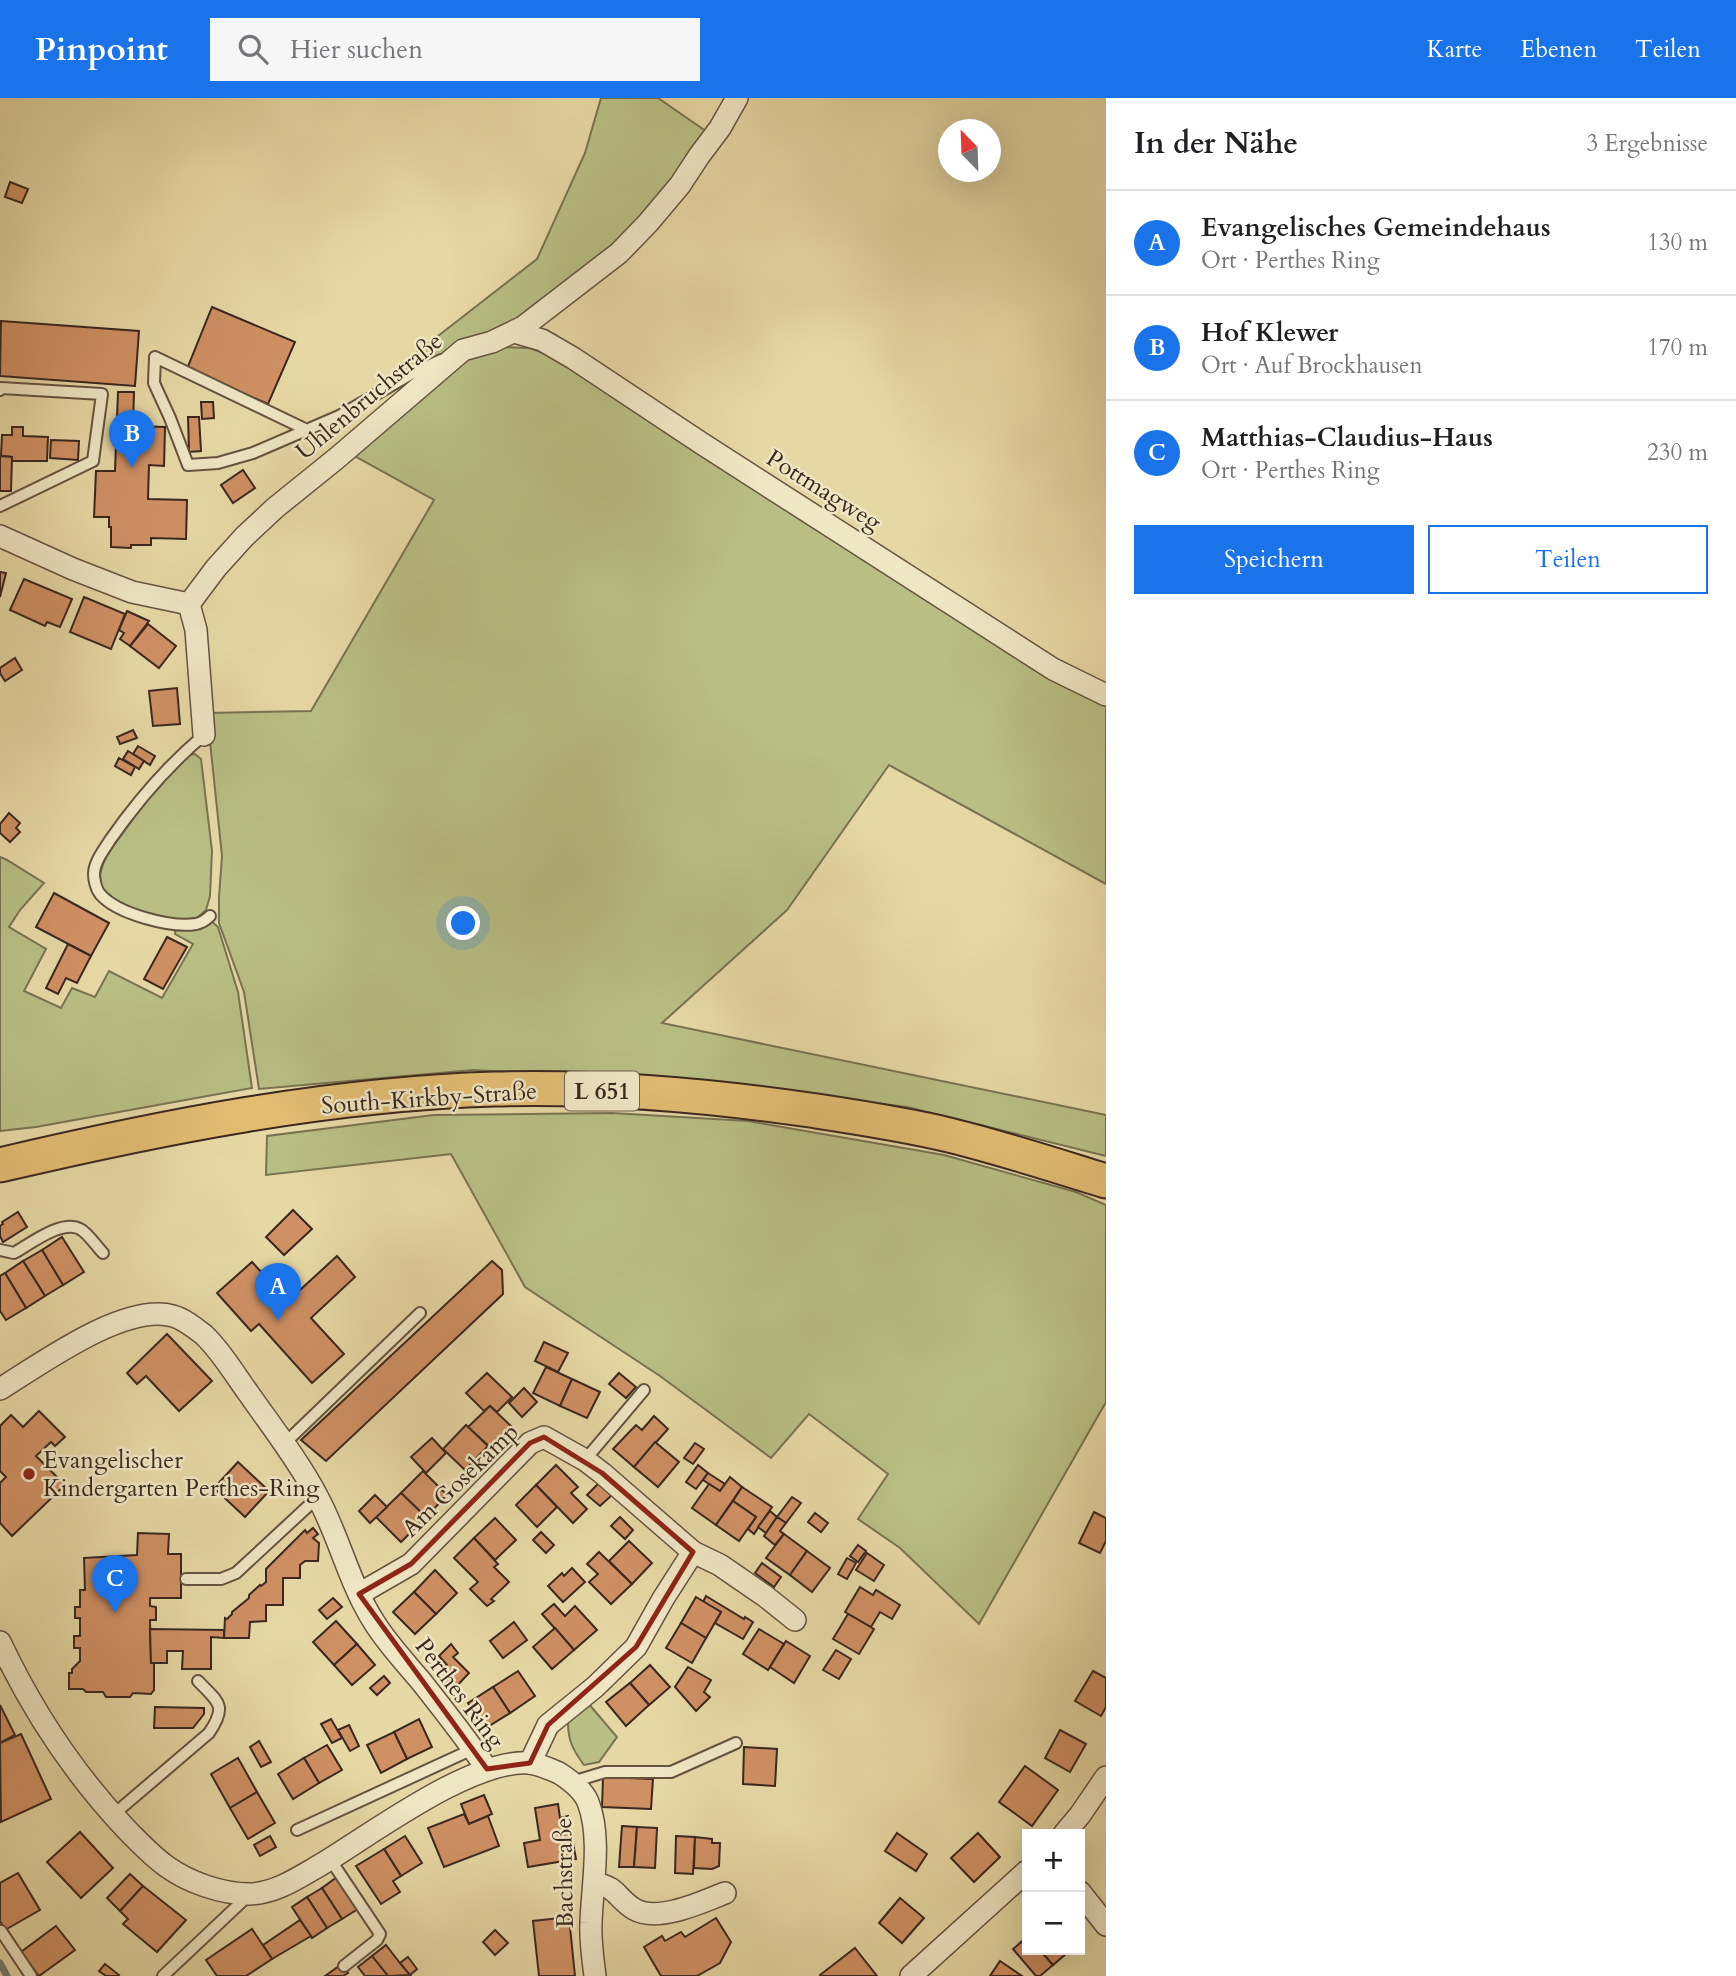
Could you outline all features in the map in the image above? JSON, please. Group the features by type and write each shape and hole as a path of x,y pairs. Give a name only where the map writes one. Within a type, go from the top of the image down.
{"main road":[{"name":"South-Kirkby-Straße","path":"0,1166 153,1132 260,1112 420,1094 495,1089 561,1089 740,1100 844,1115 948,1135 1106,1181"}],"street":[{"name":"Uhlenbruchstraße","path":"189,604 216,568 267,516 463,350 492,342 523,327 619,253 680,185 720,128 737,98"},
{"name":"Pottmagweg","path":"514,332 542,340 573,358 1042,662 1106,695"},
{"path":"0,536 132,592 189,604 196,630 204,736"},
{"name":"Perthes Ring","path":"0,1389 108,1326 130,1318 153,1314 172,1316 191,1325 217,1349 318,1497 359,1594 374,1621 487,1769 395,1817 330,1859 274,1889 250,1894 227,1892 190,1880 167,1867 147,1851 113,1815 74,1766 46,1724 0,1642"},
{"name":"Am Gosekamp","path":"359,1594 411,1563 530,1443 544,1437 603,1473 693,1552 720,1565 765,1595 795,1620"},
{"path":"530,1763 548,1725 595,1687 636,1647 693,1552"},
{"name":"Bachstraße","path":"487,1769 530,1763 552,1770 572,1782 585,1796 593,1825 594,1883 590,1926 595,1976"},
{"path":"1067,1829 1106,1777"},
{"path":"911,1976 1022,1876"},
{"path":"594,1883 606,1885 616,1891 633,1908 643,1913 662,1913 725,1893"},
{"path":"1085,1898 1106,1925"}],"lane":[{"path":"307,430 155,357 154,383 188,464 218,463 253,453 307,430 348,412 411,374 463,350"},
{"path":"0,390 102,394 93,461 0,506"},
{"path":"204,736 173,762 148,789 93,871 99,892 109,901 137,915 156,922 197,924 210,916"},
{"path":"0,1250 14,1253 66,1225 80,1228 103,1253"},
{"path":"284,1444 419,1313"},
{"path":"585,1460 644,1390"},
{"path":"186,1579 221,1579 236,1573 318,1497"},
{"path":"113,1815 209,1733 217,1721 220,1708 218,1702 198,1681"},
{"path":"572,1782 605,1772 671,1772 736,1743"},
{"path":"297,1830 473,1749"},
{"path":"330,1859 380,1934 377,1940 344,1966"},
{"path":"163,1976 250,1894"},
{"path":"1,1931 31,1976"}],"highlighted area":[{"path":"544,1437 602,1473 693,1552 636,1647 548,1725 530,1763 487,1769 359,1594 411,1564 530,1443"}],"green space":[{"path":"601,98 658,98 710,134 645,221 517,322 414,370 402,364 537,259 585,153"},
{"path":"500,347 529,348 558,358 1106,701 1106,884 889,765 787,910 662,1023 1106,1115 1106,1156 907,1107 687,1080 473,1070 259,1089 244,992 219,923 222,856 207,713 311,711 434,500 351,454 461,360"},
{"path":"195,754 201,759 212,851 210,896 206,910 197,918 160,918 135,910 114,899 102,888 100,875 104,859 154,790 189,755"},
{"path":"0,857 44,883 9,927 46,949 24,991 61,1008 72,988 95,997 109,971 162,998 193,944 175,934 176,926 209,919 218,927 238,992 252,1088 36,1127 0,1131"},
{"path":"612,1113 748,1121 944,1155 1076,1192 1106,1205 1106,1402 979,1624 900,1548 858,1519 888,1474 809,1414 771,1458 660,1376 525,1287 451,1154 266,1175 267,1136 434,1115"},
{"path":"588,1703 617,1737 599,1762 584,1765 572,1745 568,1722"}],"building":[{"path":"10,182 28,189 22,203 5,197"},
{"path":"212,307 295,342 268,404 187,369"},
{"path":"1,321 139,331 135,386 0,376"},
{"path":"118,392 134,392 133,426 165,427 164,466 149,465 148,499 187,500 186,539 151,538 151,545 111,547 109,517 94,517 96,471 115,471"},
{"path":"201,402 213,402 214,418 202,419"},
{"path":"188,417 199,417 201,451 189,452"},
{"path":"12,427 23,427 23,436 48,437 47,461 12,461 12,457 1,456 2,435 12,435"},
{"path":"51,440 79,441 78,460 50,458"},
{"path":"0,456 12,457 11,491 0,491"},
{"path":"243,470 255,488 233,503 221,485"},
{"path":"0,572 6,573 0,597"},
{"path":"24,579 72,599 60,627 47,622 45,626 10,610"},
{"path":"84,597 125,614 111,649 70,632"},
{"path":"127,611 149,621 130,646 120,639 124,633 119,630"},
{"path":"148,624 176,646 159,668 130,646"},
{"path":"15,658 22,670 5,681 0,668"},
{"path":"177,688 180,724 153,726 149,691"},
{"path":"133,730 137,738 120,744 117,737"},
{"path":"138,746 155,756 150,765 133,754"},
{"path":"128,751 144,761 139,769 123,759"},
{"path":"119,758 135,767 131,775 115,766"},
{"path":"9,813 20,823 16,828 20,832 10,842 0,833 0,824"},
{"path":"54,893 109,923 91,956 36,927"},
{"path":"167,937 187,947 163,989 144,979"},
{"path":"68,944 91,956 77,983 66,978 58,994 46,988"},
{"path":"293,1210 312,1229 284,1255 266,1237"},
{"path":"18,1212 27,1227 3,1242 0,1236 2,1222"},
{"path":"62,1237 84,1272 63,1285 42,1250"},
{"path":"42,1250 63,1285 45,1296 23,1261"},
{"path":"337,1256 355,1277 311,1318 344,1354 312,1383 259,1324 251,1331 217,1293 252,1262 288,1301"},
{"path":"23,1261 45,1296 26,1308 5,1273"},
{"path":"492,1261 502,1270 503,1294 326,1461 301,1440"},
{"path":"5,1273 26,1308 6,1320 0,1311 0,1276"},
{"path":"167,1334 212,1381 179,1411 146,1376 137,1384 127,1373"},
{"path":"544,1342 568,1353 558,1372 535,1361"},
{"path":"546,1367 572,1379 560,1406 533,1393"},
{"path":"487,1373 512,1397 497,1412 490,1406 484,1411 466,1393"},
{"path":"619,1373 636,1387 626,1398 609,1384"},
{"path":"572,1379 600,1392 587,1418 560,1406"},
{"path":"524,1388 537,1402 522,1417 509,1403"},
{"path":"490,1406 512,1427 491,1448 468,1427"},
{"name":"Evangelischer Kindergarten Perthes-Ring","path":"39,1411 65,1437 55,1446 51,1442 36,1456 65,1485 12,1536 0,1523 0,1483 6,1477 0,1471 0,1426 11,1415 23,1427"},
{"path":"654,1416 668,1429 634,1467 613,1449 636,1425 642,1430"},
{"path":"466,1425 488,1446 465,1470 443,1449"},
{"path":"432,1438 446,1453 426,1473 411,1457"},
{"path":"655,1442 679,1462 658,1487 634,1467"},
{"path":"695,1443 704,1449 693,1464 684,1458"},
{"path":"238,1462 269,1491 245,1517 214,1488"},
{"path":"556,1465 578,1487 571,1493 587,1509 573,1523 536,1485"},
{"path":"698,1465 708,1473 696,1489 686,1482"},
{"path":"423,1471 447,1495 426,1517 401,1493"},
{"path":"708,1473 725,1484 720,1491 703,1480"},
{"path":"730,1477 742,1487 716,1525 692,1508 709,1484 720,1491"},
{"path":"600,1482 613,1494 600,1506 587,1495"},
{"path":"536,1485 557,1507 537,1527 516,1505"},
{"path":"742,1487 772,1507 754,1534 748,1529 756,1517 733,1501"},
{"path":"401,1493 426,1517 401,1542 376,1517"},
{"path":"375,1495 387,1507 370,1523 359,1511"},
{"path":"792,1497 801,1503 786,1523 777,1517"},
{"path":"733,1501 756,1517 739,1541 716,1525"},
{"path":"770,1511 777,1517 766,1533 758,1527"},
{"path":"1094,1512 1106,1518 1106,1541 1100,1553 1079,1543"},
{"path":"815,1513 828,1523 821,1532 808,1522"},
{"path":"620,1517 633,1530 625,1539 611,1526"},
{"path":"777,1517 786,1523 780,1531 784,1534 775,1545 764,1536"},
{"path":"495,1518 516,1540 495,1560 474,1538"},
{"path":"313,1528 318,1534 313,1538 319,1543 318,1561 305,1561 300,1565 300,1578 283,1578 283,1605 266,1605 266,1621 250,1622 249,1638 224,1638 225,1618 266,1582 266,1569 305,1530 307,1533"},
{"path":"541,1532 554,1545 546,1553 533,1540"},
{"path":"138,1533 169,1534 168,1554 181,1554 181,1598 150,1598 150,1606 156,1607 156,1620 150,1620 154,1690 151,1694 133,1693 130,1697 106,1697 103,1692 69,1689 69,1673 72,1673 72,1669 80,1661 80,1648 74,1648 74,1636 80,1636 80,1618 75,1618 75,1607 80,1607 80,1590 85,1590 84,1558 137,1555"},
{"path":"784,1534 807,1551 790,1575 766,1558"},
{"path":"474,1538 498,1564 494,1567 509,1582 487,1606 470,1589 478,1582 454,1558"},
{"path":"629,1541 652,1563 632,1584 609,1561"},
{"path":"858,1545 866,1551 858,1562 850,1556"},
{"path":"807,1551 830,1568 812,1592 790,1575"},
{"path":"599,1552 632,1584 611,1604 589,1582 598,1574 587,1564"},
{"path":"867,1553 884,1565 874,1581 856,1570"},
{"path":"847,1558 856,1563 847,1579 838,1574"},
{"path":"762,1563 781,1577 774,1587 755,1573"},
{"path":"572,1568 585,1582 563,1602 548,1586"},
{"path":"435,1570 457,1593 436,1614 414,1592"},
{"path":"860,1587 873,1595 876,1590 900,1605 892,1619 880,1612 871,1627 845,1612"},
{"path":"414,1592 436,1614 415,1634 393,1612"},
{"path":"706,1596 753,1622 743,1639 715,1623 721,1612 703,1602"},
{"path":"696,1597 721,1612 706,1638 681,1623"},
{"path":"333,1598 342,1607 327,1619 319,1610"},
{"path":"554,1604 565,1616 575,1606 597,1630 574,1650 542,1614"},
{"path":"848,1614 874,1629 859,1654 833,1639"},
{"path":"336,1621 357,1644 334,1665 313,1642"},
{"path":"514,1622 527,1640 503,1658 490,1641"},
{"path":"681,1623 706,1638 692,1663 666,1648"},
{"path":"555,1628 574,1650 552,1669 533,1647"},
{"path":"150,1629 224,1630 224,1638 211,1637 211,1669 182,1669 183,1651 167,1651 167,1663 151,1663"},
{"path":"759,1629 784,1644 768,1670 743,1654"},
{"path":"786,1641 810,1656 794,1683 770,1667"},
{"path":"357,1644 375,1665 352,1685 334,1665"},
{"path":"451,1644 458,1653 453,1657 469,1673 454,1689 447,1682 451,1678 443,1669 447,1665 439,1656"},
{"path":"836,1650 851,1659 839,1679 823,1670"},
{"path":"650,1665 670,1687 649,1705 630,1683"},
{"path":"688,1667 711,1680 704,1692 710,1697 696,1711 675,1687"},
{"path":"518,1671 535,1696 510,1713 493,1687"},
{"path":"1093,1671 1106,1678 1106,1707 1101,1716 1075,1701"},
{"path":"384,1676 390,1683 377,1695 370,1688"},
{"path":"630,1683 649,1705 626,1726 606,1702"},
{"path":"493,1687 510,1713 484,1729 468,1703"},
{"path":"0,1705 15,1735 0,1743"},
{"path":"155,1707 204,1708 204,1714 193,1728 154,1728"},
{"path":"331,1719 342,1738 332,1743 321,1724"},
{"path":"419,1719 432,1747 407,1759 394,1732"},
{"path":"349,1725 359,1746 350,1751 338,1730"},
{"path":"1060,1730 1086,1744 1070,1772 1045,1758"},
{"path":"394,1732 407,1759 381,1773 367,1745"},
{"path":"21,1734 51,1799 1,1822 0,1743"},
{"path":"259,1741 271,1762 261,1767 250,1747"},
{"path":"327,1745 342,1770 319,1783 304,1758"},
{"path":"744,1747 777,1749 775,1786 743,1784"},
{"path":"238,1758 257,1792 230,1808 211,1774"},
{"path":"304,1758 319,1783 293,1799 278,1774"},
{"path":"1025,1766 1058,1790 1032,1826 999,1802"},
{"path":"603,1777 653,1779 651,1809 602,1807"},
{"path":"257,1792 275,1823 248,1839 230,1808"},
{"path":"484,1795 492,1814 469,1824 461,1804"},
{"path":"558,1804 560,1818 568,1816 576,1859 528,1867 524,1843 540,1840 535,1808"},
{"path":"464,1814 469,1824 488,1816 499,1846 444,1867 428,1828"},
{"path":"622,1826 637,1827 634,1867 619,1867"},
{"path":"637,1827 657,1828 655,1868 634,1867"},
{"path":"80,1832 113,1868 81,1898 47,1862"},
{"path":"897,1833 927,1854 916,1871 885,1851"},
{"path":"978,1833 1000,1857 974,1882 951,1858"},
{"path":"270,1836 276,1847 260,1856 254,1845"},
{"path":"405,1836 422,1863 401,1876 384,1849"},
{"path":"676,1836 695,1837 693,1874 675,1873"},
{"path":"695,1837 720,1843 719,1866 712,1869 694,1868"},
{"path":"384,1849 401,1876 393,1881 400,1892 381,1904 356,1866"},
{"path":"18,1873 40,1910 5,1930 0,1921 0,1883"},
{"path":"130,1874 143,1886 120,1911 107,1898"},
{"path":"337,1877 358,1909 342,1919 322,1888"},
{"path":"143,1886 186,1920 157,1952 123,1924 128,1919 120,1911"},
{"path":"322,1888 342,1919 327,1928 307,1897"},
{"path":"307,1897 327,1928 312,1938 292,1907"},
{"path":"900,1898 924,1918 902,1943 879,1923"},
{"path":"569,1917 575,1976 539,1976 533,1921"},
{"path":"716,1918 731,1942 720,1963 697,1976 661,1976 644,1947 662,1936 665,1941 681,1932 685,1937"},
{"path":"300,1920 311,1936 272,1959 263,1945"},
{"path":"56,1926 75,1950 39,1976 21,1952"},
{"path":"252,1929 272,1959 246,1976 217,1976 206,1960"},
{"path":"495,1930 508,1943 495,1955 483,1942"},
{"path":"1022,1941 1022,1955 1044,1955 1053,1965 1040,1976 1036,1976 1013,1949"},
{"path":"386,1945 410,1975 388,1976 372,1956"},
{"path":"855,1948 877,1976 820,1975"},
{"path":"1044,1955 1065,1955 1053,1965"},
{"path":"372,1956 388,1976 365,1976 358,1967"},
{"path":"408,1957 417,1969 410,1975 400,1963"},
{"path":"1000,1961 1022,1976 990,1976"},
{"path":"105,1964 119,1975 106,1976 99,1971"},
{"path":"342,1964 348,1973 343,1976 325,1976"}],"waterway":[{"path":"0,1963 7,1976"}],"place":[{"name":"Hof Klewer","path":"132,468"},
{"name":"Evangelisches Gemeindehaus","path":"278,1321"},
{"name":"Evangelischer Kindergarten Perthes-Ring","path":"29,1474"},
{"name":"Matthias-Claudius-Haus","path":"115,1613"}]}
